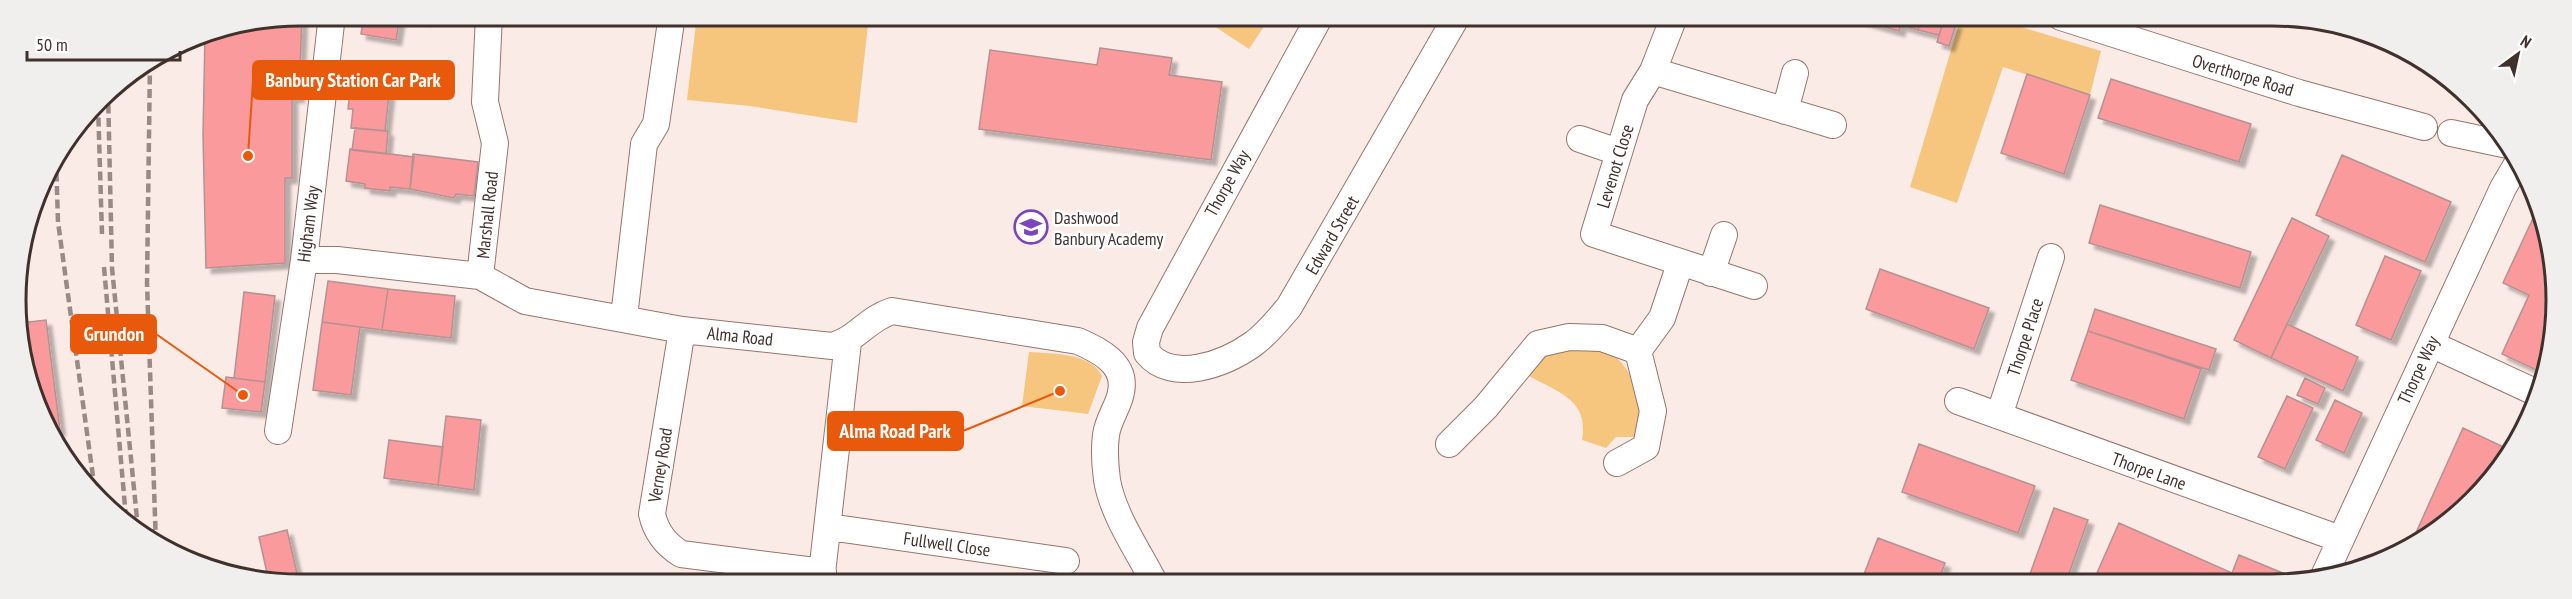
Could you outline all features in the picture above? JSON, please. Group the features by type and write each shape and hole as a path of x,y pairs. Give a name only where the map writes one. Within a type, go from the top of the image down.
{"street":[{"name":"Higham Way","path":"278,431 304,260 331,26"},
{"name":"Marshall Road","path":"304,260 337,260 480,276 495,143 485,102 488,26"},
{"path":"624,317 644,144 656,124 670,26"},
{"name":"Thorpe Way","path":"1147,353 1146,342 1159,307 1314,26"},
{"name":"Edward Street","path":"1147,353 1154,362 1174,370 1211,364 1252,344 1272,327 1289,307 1304,283 1451,26"},
{"name":"Levenot Close","path":"1670,26 1653,71 1635,100 1594,234 1680,264 1754,286"},
{"name":"Overthorpe Road","path":"2087,26 2299,93 2424,127"},
{"path":"1653,71 1833,125"},
{"path":"1785,111 1795,74"},
{"path":"2451,133 2497,143"},
{"path":"1580,139 1618,152"},
{"name":"Thorpe Way","path":"2328,568 2503,188 2514,170"},
{"path":"1712,273 1724,235"},
{"name":"Thorpe Place","path":"2000,416 2051,257"},
{"path":"1638,351 1662,318 1680,264"},
{"name":"Alma Road","path":"480,276 525,301 624,317 682,330 832,346 848,342"},
{"path":"822,574 848,342 878,315 892,311 1045,334 1078,341 1105,353 1119,372 1122,391 1106,434 1105,457 1108,483 1115,507 1150,574"},
{"name":"Verney Road","path":"682,330 652,514 655,526 668,546 681,554 804,574"},
{"path":"1449,444 1486,407 1538,344 1569,337 1602,338 1638,351"},
{"path":"2431,344 2531,390"},
{"path":"1617,463 1646,447 1653,411 1638,351"},
{"name":"Thorpe Lane","path":"1958,401 2340,539"},
{"name":"Fullwell Close","path":"829,527 1066,561"}],"shaded area":[{"path":"696,26 868,26 857,123 750,106 687,100"},
{"path":"1214,26 1264,26 1249,49"},
{"path":"1958,26 2018,26 2101,51 2090,95 2003,67 1957,203 1910,187"},
{"path":"1579,344 1606,351 1625,367 1636,389 1638,401 1636,437 1616,437 1606,448 1582,440 1581,416 1570,399 1529,376 1548,352"},
{"path":"1029,352 1080,358 1097,368 1102,376 1088,414 1022,406"}],"building":[{"path":"302,26 299,97 292,97 292,178 285,178 285,263 206,268 203,135 205,42 246,31"},
{"path":"362,26 398,26 396,40 361,34"},
{"path":"1882,26 1900,26 1899,31"},
{"path":"1904,26 1919,26 1918,30"},
{"path":"1919,26 1942,26 1939,35 1918,30"},
{"path":"1942,26 1955,26 1949,46 1937,42"},
{"path":"1100,48 1172,58 1169,75 1222,82 1211,160 979,129 990,50 1097,65"},
{"path":"358,63 392,66 385,131 351,128 353,109 348,109 351,82 356,83"},
{"path":"2027,74 2090,95 2064,174 2001,153"},
{"path":"2111,79 2251,124 2239,162 2098,118"},
{"path":"355,128 388,131 386,154 352,150"},
{"path":"350,149 414,157 410,189 390,187 390,191 365,188 365,184 346,181"},
{"path":"413,154 478,162 474,196 456,194 454,198 410,189"},
{"path":"2342,155 2451,202 2425,262 2316,215"},
{"path":"2100,205 2251,252 2240,288 2089,243"},
{"path":"2534,217 2541,246 2546,282 2546,317 2537,370 2502,354 2529,295 2503,283"},
{"path":"2292,218 2329,236 2271,358 2234,340"},
{"path":"2385,256 2421,271 2391,340 2356,325"},
{"path":"1880,269 1989,308 1974,349 1866,309"},
{"path":"328,281 388,289 382,330 322,322"},
{"path":"388,289 455,296 451,338 382,330"},
{"path":"244,292 275,296 265,382 234,378"},
{"path":"2095,309 2216,349 2209,370 2088,331"},
{"path":"46,320 60,430 40,388 31,353 27,322"},
{"path":"322,322 360,327 351,395 313,390"},
{"path":"2287,324 2358,357 2343,391 2271,358"},
{"path":"2088,331 2201,369 2184,419 2071,380"},
{"path":"226,377 265,382 261,412 222,408"},
{"path":"2305,378 2325,388 2318,404 2297,395"},
{"path":"2287,396 2313,408 2285,469 2258,457"},
{"path":"2335,400 2362,413 2344,453 2316,440"},
{"path":"446,416 481,420 474,490 438,485"},
{"path":"2463,428 2503,447 2479,480 2453,506 2416,533"},
{"path":"389,440 443,447 438,485 384,478"},
{"path":"1919,444 2035,486 2018,533 1902,492"},
{"path":"2054,508 2088,520 2069,574 2030,574"},
{"path":"2119,523 2234,574 2097,574"},
{"path":"287,530 297,574 267,571 259,537"},
{"path":"1878,538 1945,563 1941,574 1864,574"},
{"path":"2239,555 2283,573 2234,574 2232,573"}],"railway":[{"path":"150,70 147,283 156,533"},
{"path":"108,104 112,268 137,520"},
{"path":"98,114 102,234"},
{"path":"56,173 58,222 94,481"},
{"path":"104,267 125,511"}],"place":[{"name":"Banbury Station Car Park","path":"248,156"},
{"name":"Dashwood Banbury Academy","path":"1031,227"},
{"name":"Alma Road Park","path":"1060,391"},
{"name":"Grundon","path":"243,395"}]}
